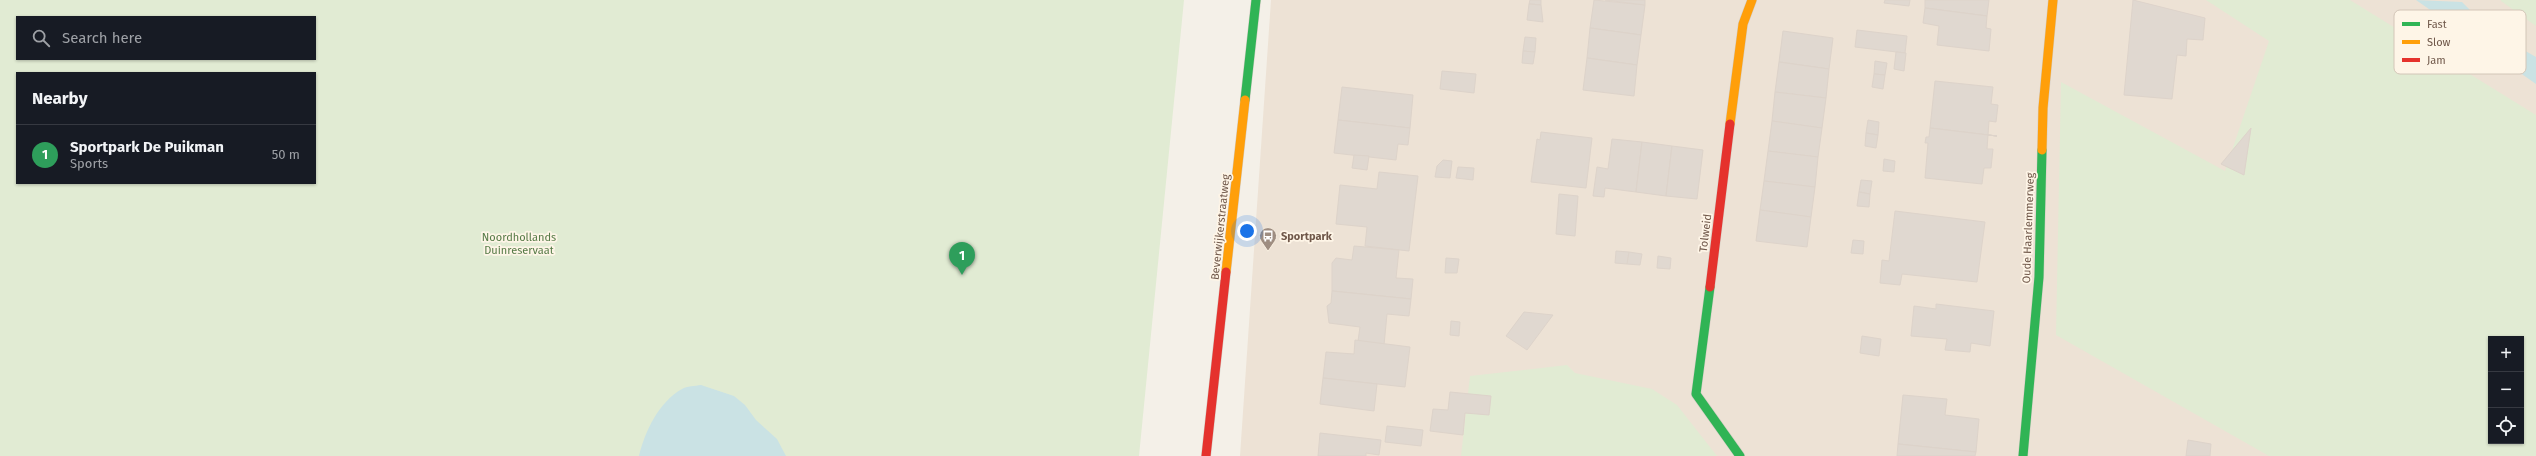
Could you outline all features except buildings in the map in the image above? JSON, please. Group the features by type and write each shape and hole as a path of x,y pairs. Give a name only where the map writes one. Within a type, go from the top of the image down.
{"street":[{"name":"Beverwijkerstraatweg","path":"1206,456 1256,0"},
{"name":"Tolweid","path":"1740,456 1696,394 1743,24 1752,0"},
{"name":"Oude Haarlemmerweg","path":"2023,456 2039,277 2043,108 2053,0"}],"shaded area":[{"path":"1271,0 2536,0 2536,456 1240,456"}],"green space":[{"name":"Noordhollands Duinreservaat","path":"0,0 1184,0 1139,456 0,456"},
{"path":"2206,0 2350,0 2394,27 2394,74 2470,74 2536,115 2536,456 2269,456 2056,335 2061,82 2225,171 2269,41"},
{"path":"2536,0 2536,26 2526,19 2526,10 2514,10 2501,1"},
{"path":"1567,365 1575,373 1652,389 1677,405 1717,456 1461,456 1470,376"}],"water":[{"path":"2416,0 2462,2 2470,10 2430,10"},
{"path":"2526,51 2536,57 2536,84 2522,74 2526,74"},
{"path":"701,385 734,396 745,405 756,420 777,439 786,456 639,456 649,427 666,401 684,388"}],"traffic: fast":[{"path":"1245,100 1256,0"},
{"path":"2023,456 2039,277 2042,150"},
{"path":"1710,287 1696,394 1740,456"}],"traffic: slow":[{"path":"1730,124 1743,24 1752,0"},
{"path":"2042,150 2043,108 2053,0"},
{"path":"1226,272 1245,100"}],"traffic: jam":[{"path":"1710,287 1730,124"},
{"path":"1206,456 1226,272"}],"place":[{"name":"Sportpark","path":"1268,251"},
{"name":"Sportpark De Puikman","path":"962,275"}]}
